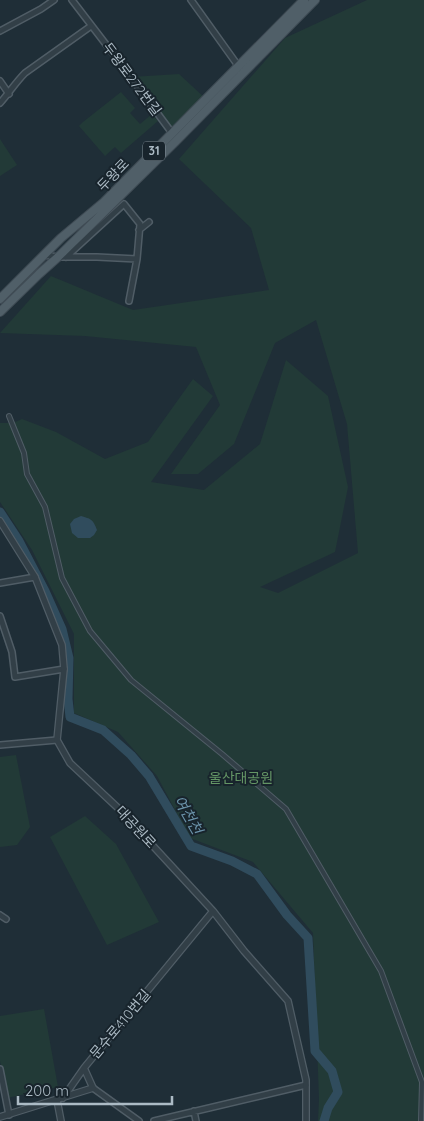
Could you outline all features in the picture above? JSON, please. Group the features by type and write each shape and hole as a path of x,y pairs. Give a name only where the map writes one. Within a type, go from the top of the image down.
{"main road":[{"name":"두왕로","path":"0,299 44,255 104,202 304,0"},
{"path":"0,312 39,274 62,257 315,0"}],"street":[{"path":"0,31 54,0"},
{"name":"두왕로272번길","path":"72,0 172,132"},
{"path":"191,0 238,67"},
{"path":"0,103 19,79 91,26"},
{"path":"0,80 9,94"},
{"path":"62,257 124,204 140,224 137,259 129,301"},
{"path":"139,230 149,222"},
{"path":"44,255 137,259"},
{"path":"9,416 24,453 27,474 45,507 62,578 90,631 132,680 286,809 381,970 422,1082 421,1121"},
{"path":"0,521 34,577 62,644 64,668 57,740 0,745"},
{"path":"0,583 34,577"},
{"path":"0,616 2,629 12,652 14,677 64,668"},
{"name":"대공원로","path":"57,740 70,763 118,808 213,911 244,951 288,1001 306,1080 306,1121"},
{"name":"문수로410번길","path":"93,1088 84,1068 213,911"},
{"path":"0,915 6,919"},
{"path":"64,1098 84,1068"},
{"path":"0,1069 9,1114"},
{"path":"154,1121 306,1085"},
{"path":"0,1117 93,1088 139,1121"},
{"path":"57,1100 61,1121"},
{"path":"194,1111 196,1121"}],"green space":[{"name":"울산대공원","path":"367,0 424,0 424,1121 318,1121 319,1099 313,933 253,862 190,838 157,776 118,732 74,713 74,634 32,550 0,502 0,423 13,423 22,419 56,432 105,459 148,442 193,379 213,396 151,482 204,490 260,444 286,360 328,396 348,487 335,552 260,587 278,593 358,553 347,424 316,320 275,343 234,444 198,474 171,474 220,405 196,347 85,336 0,333 51,276 133,310 269,290 251,228 179,159 285,38"},
{"path":"179,74 206,99 172,133 131,77"},
{"path":"121,92 135,108 130,113 140,124 152,114 158,121 121,153 115,147 105,156 79,126"},
{"path":"0,139 17,165 0,176"},
{"path":"16,755 30,827 17,845 0,847 0,757"},
{"path":"85,816 116,844 159,922 107,945 50,837"},
{"path":"44,1009 58,1087 7,1098 0,1061 0,1016"}],"water":[{"path":"81,516 91,520 96,526 97,530 90,538 78,538 72,533 70,524 74,519"}],"waterway":[{"name":"여천천","path":"0,512 19,541 62,629 69,658 68,699 70,717 103,730 131,755 149,776 191,846 232,861 257,874 287,915 308,938 315,1051 332,1071 338,1092 328,1108 324,1121"}]}
